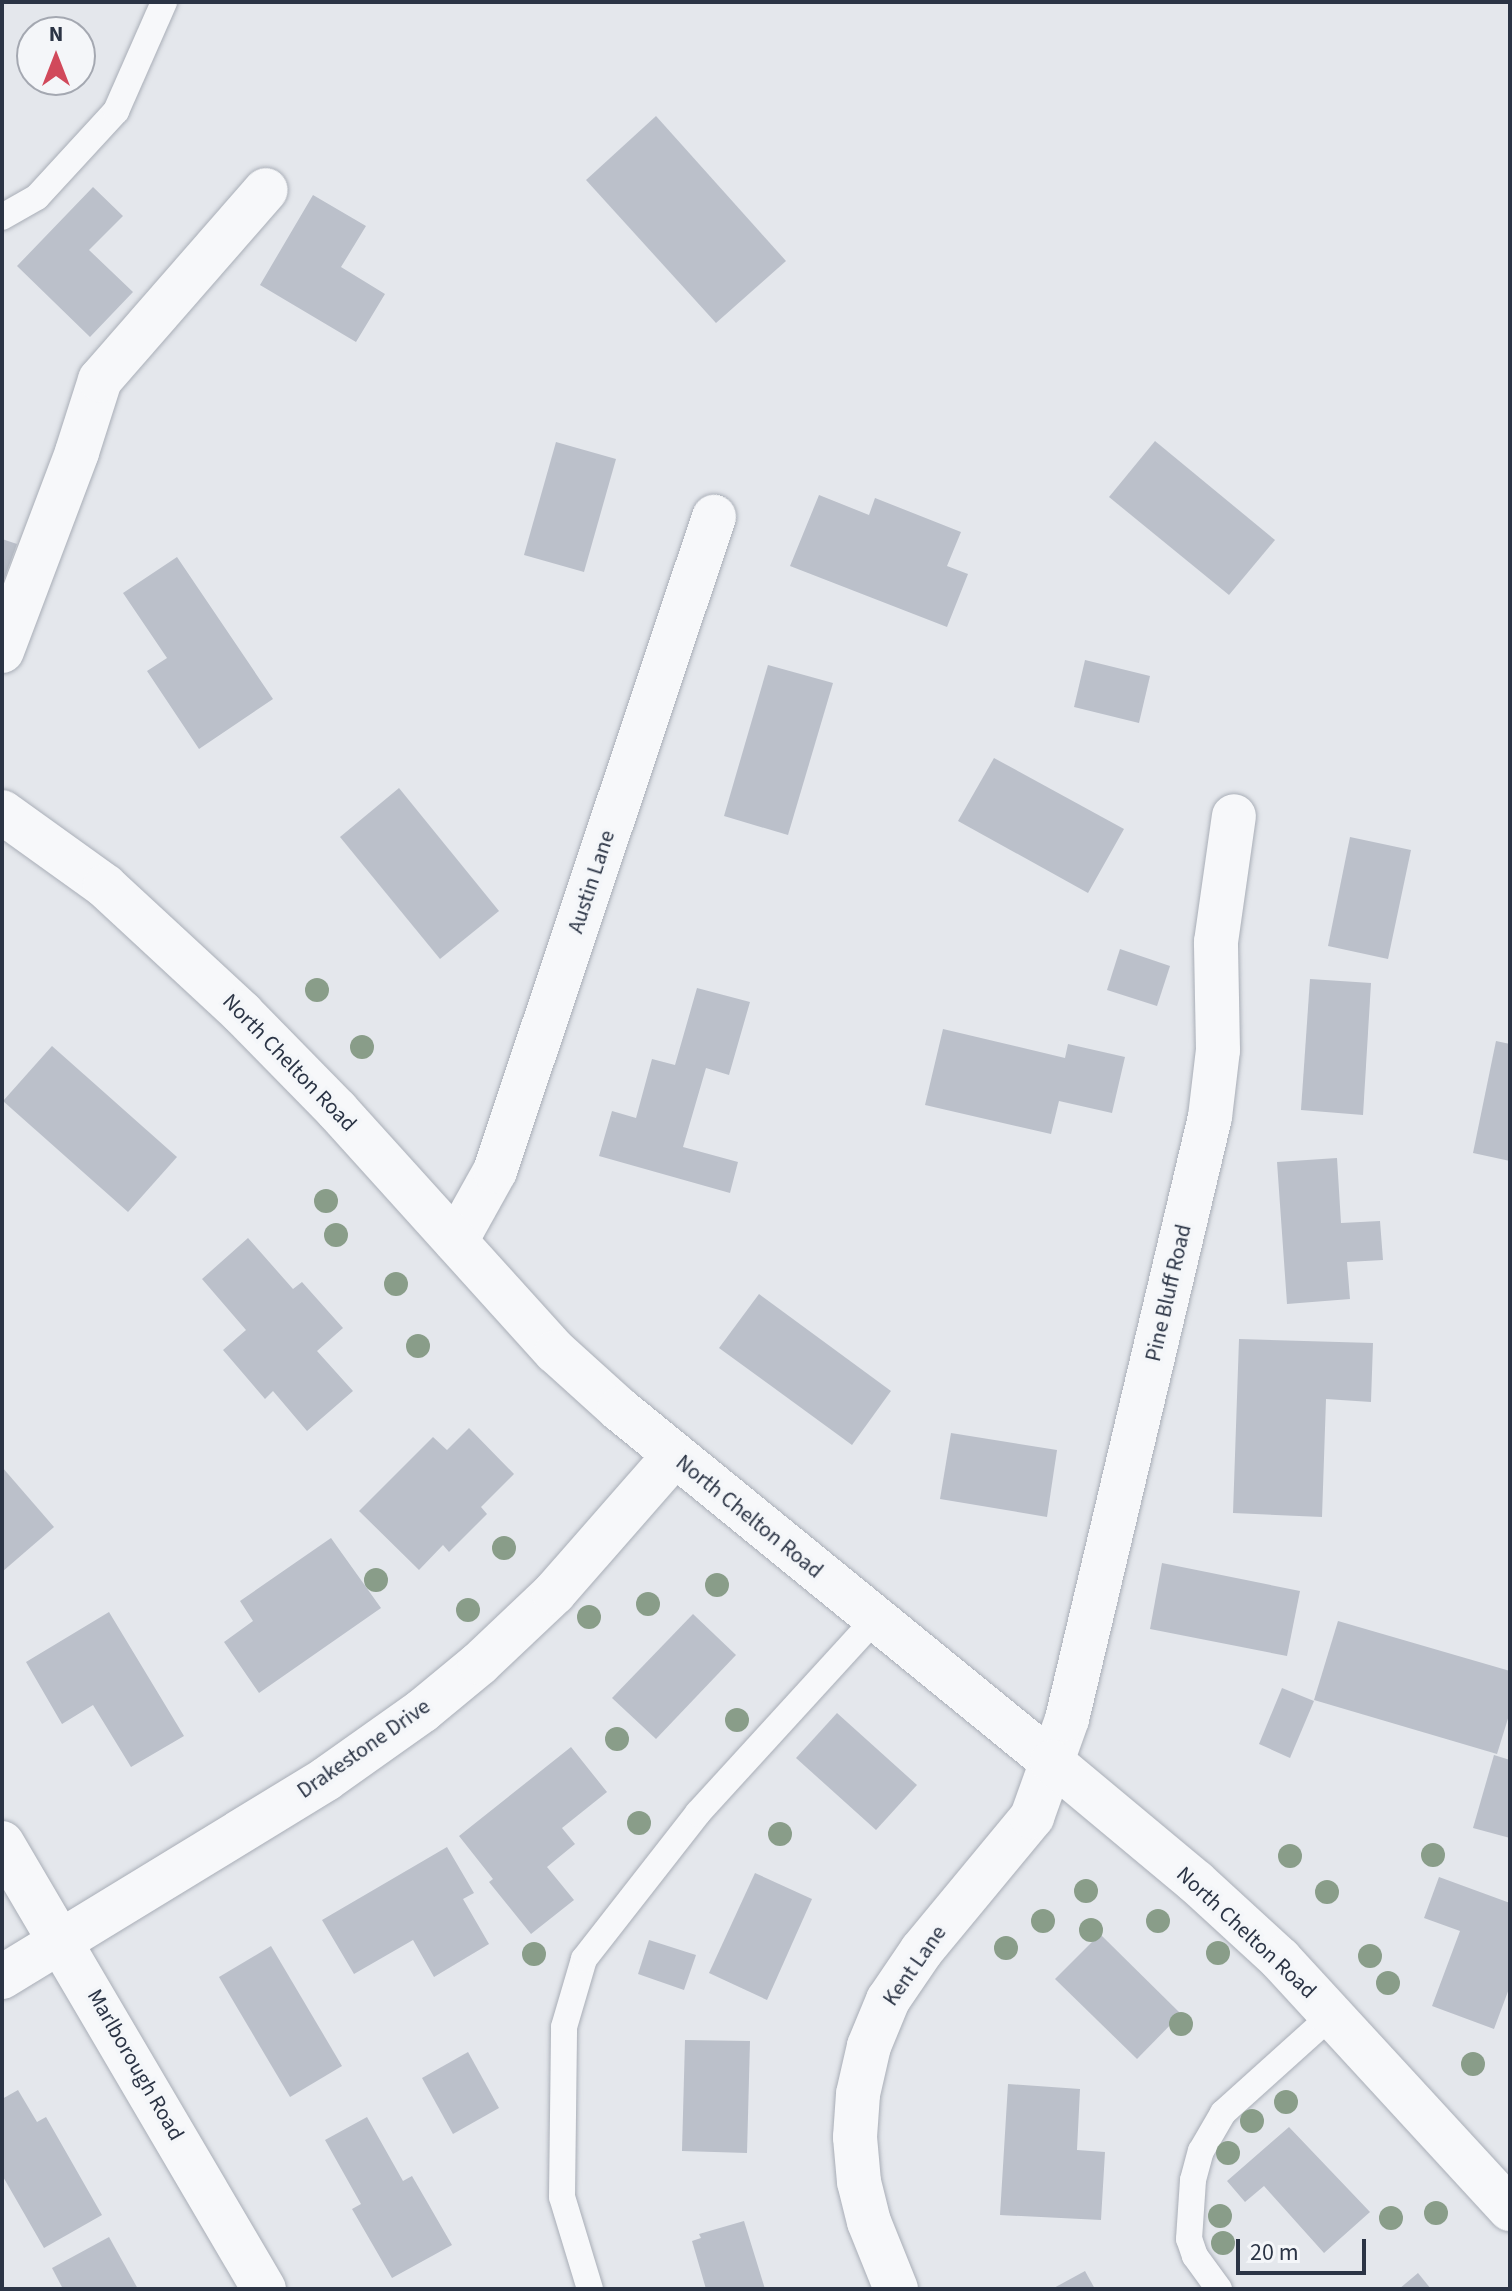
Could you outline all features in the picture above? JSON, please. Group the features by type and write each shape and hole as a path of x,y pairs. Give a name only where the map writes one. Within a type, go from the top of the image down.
{"street":[{"path":"2,651 77,452 100,380 266,190"},
{"name":"Austin Lane","path":"456,1241 495,1171 714,517"},
{"name":"North Chelton Road","path":"2,812 105,886 242,1013 556,1352 674,1456 1196,1882 1280,1959 1510,2209"},
{"name":"Pine Bluff Road","path":"1052,1762 1067,1719 1210,1117 1218,1050 1216,942 1234,816"},
{"name":"Drakestone Drive","path":"2,1977 326,1779 422,1711 480,1663 554,1593 674,1456"},
{"name":"Kent Lane","path":"896,2289 869,2222 859,2182 856,2122 869,2046 888,2000 922,1950 1032,1817 1052,1762"},
{"name":"Marlborough Road","path":"2,1843 264,2289"}],"lane":[{"path":"2,217 37,197 116,111 164,2"},
{"path":"590,2289 562,2197 564,2027 584,1959 698,1813 875,1619"},
{"path":"1219,2289 1195,2256 1189,2239 1193,2180 1201,2151 1223,2113 1332,2015"}],"building":[{"path":"656,116 786,261 716,323 586,180"},
{"path":"93,187 123,216 89,250 133,292 90,337 17,266"},
{"path":"313,195 366,226 341,267 385,294 356,342 260,285"},
{"path":"1155,441 1275,540 1229,595 1109,497"},
{"path":"556,442 616,459 584,572 524,555"},
{"path":"819,495 869,515 875,498 961,532 947,566 968,574 947,627 790,566"},
{"path":"2,539 17,544 2,585"},
{"path":"177,557 273,699 199,749 147,671 167,658 123,593"},
{"path":"1085,660 1150,676 1139,723 1074,707"},
{"path":"768,665 833,683 788,835 724,816"},
{"path":"994,758 1124,829 1088,893 958,821"},
{"path":"399,788 499,911 440,959 340,837"},
{"path":"1350,837 1411,850 1388,959 1328,946"},
{"path":"1120,949 1170,966 1157,1006 1107,990"},
{"path":"1310,979 1371,983 1363,1115 1301,1110"},
{"path":"697,988 750,1002 729,1075 706,1068 683,1147 738,1162 730,1193 599,1156 612,1111 636,1118 652,1059 675,1065"},
{"path":"943,1029 1065,1058 1068,1044 1125,1057 1112,1113 1059,1101 1051,1134 925,1105"},
{"path":"1496,1041 1510,1044 1510,1161 1473,1153"},
{"path":"52,1046 177,1157 128,1212 3,1101"},
{"path":"1337,1158 1341,1223 1380,1221 1383,1260 1347,1262 1350,1299 1287,1304 1277,1162"},
{"path":"248,1238 293,1289 302,1282 343,1328 317,1351 353,1391 307,1431 273,1391 265,1399 223,1350 246,1330 202,1279"},
{"path":"759,1294 891,1391 852,1445 719,1348"},
{"path":"1239,1339 1373,1343 1371,1402 1326,1399 1322,1517 1233,1513"},
{"path":"469,1428 514,1474 481,1507 487,1514 449,1552 443,1545 419,1570 359,1511 433,1437 447,1450"},
{"path":"951,1433 1057,1450 1047,1517 940,1499"},
{"path":"2,1467 54,1527 2,1572"},
{"path":"331,1538 381,1608 259,1693 224,1642 253,1621 240,1601"},
{"path":"1162,1563 1300,1591 1287,1656 1150,1629"},
{"path":"109,1612 184,1736 131,1767 93,1705 62,1724 26,1662"},
{"path":"693,1614 736,1655 656,1739 612,1698"},
{"path":"1338,1621 1510,1671 1510,1712 1497,1754 1314,1700"},
{"path":"1282,1688 1314,1701 1290,1758 1259,1744"},
{"path":"837,1713 917,1785 876,1830 796,1758"},
{"path":"571,1747 607,1792 562,1828 575,1844 547,1867 574,1900 531,1934 489,1882 493,1879 459,1836"},
{"path":"1494,1755 1510,1760 1510,1838 1473,1828"},
{"path":"447,1847 474,1893 463,1899 489,1944 434,1977 413,1940 354,1974 322,1920"},
{"path":"755,1873 812,1899 767,2000 709,1973"},
{"path":"1439,1877 1510,1903 1510,1986 1494,2029 1432,2006 1460,1931 1424,1918"},
{"path":"1100,1934 1181,2014 1137,2059 1055,1979"},
{"path":"649,1940 696,1955 684,1990 638,1974"},
{"path":"271,1946 342,2066 290,2097 219,1977"},
{"path":"685,2040 750,2041 747,2153 682,2151"},
{"path":"468,2052 499,2108 453,2134 422,2078"},
{"path":"1008,2084 1080,2089 1077,2150 1105,2152 1101,2220 1000,2215"},
{"path":"18,2090 37,2122 46,2117 102,2215 44,2248 2,2175 2,2099"},
{"path":"367,2117 403,2181 412,2176 452,2245 392,2278 352,2209 361,2204 325,2140"},
{"path":"1289,2127 1370,2212 1324,2253 1264,2186 1245,2202 1227,2181"},
{"path":"744,2221 765,2289 706,2289 692,2241 701,2238 699,2234"},
{"path":"109,2237 138,2289 63,2289 52,2268"},
{"path":"1085,2271 1095,2289 1052,2289"},
{"path":"1418,2273 1431,2289 1399,2289"}]}
